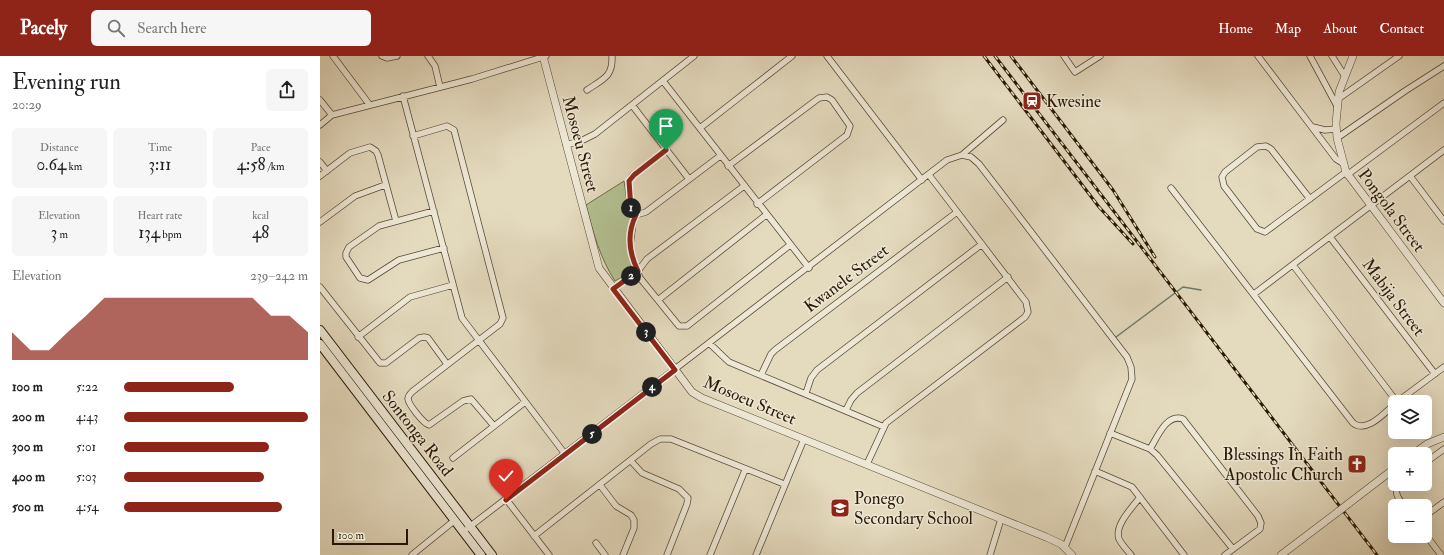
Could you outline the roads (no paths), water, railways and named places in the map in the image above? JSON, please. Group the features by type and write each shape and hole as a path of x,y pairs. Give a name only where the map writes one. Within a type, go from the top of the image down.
{"main road":[{"name":"Sontonga Road","path":"321,333 492,555"},
{"name":"Sontonga Road","path":"320,344 481,555"}],"street":[{"path":"333,56 369,104"},
{"path":"382,56 387,58 397,56"},
{"path":"428,56 435,66 440,87"},
{"path":"320,125 332,115 369,104 440,87 544,56"},
{"name":"Mosoeu Street","path":"544,56 599,268 613,289 675,370 698,396 1046,537 1065,547 1072,555"},
{"path":"587,90 610,74 612,56"},
{"path":"566,145 591,137 694,56"},
{"path":"700,128 792,56"},
{"path":"827,56 922,180"},
{"path":"1064,56 1075,72 1100,56"},
{"path":"1258,56 1336,160 1344,164"},
{"path":"1310,56 1338,102 1399,56"},
{"path":"1332,56 1344,75"},
{"name":"Pongola Street","path":"1353,56 1344,75 1338,102 1336,129 1346,173 1444,303"},
{"path":"1337,138 1444,66"},
{"path":"663,81 757,204 809,268"},
{"path":"402,96 462,318 565,454"},
{"path":"728,166 819,98 827,97 832,100 850,126 847,135 757,204"},
{"path":"320,100 332,115"},
{"path":"1310,199 1271,149 1266,146 1257,147 1225,172 1222,177 1224,186 1257,229 1261,232 1269,231 1310,199 1444,104"},
{"path":"632,105 689,179"},
{"path":"464,532 709,343 809,268 947,160 962,155 1003,120"},
{"path":"413,136 447,126 455,133 503,318 500,324 447,364 411,393 408,398 410,405 426,424 430,425 463,401 472,399 494,426"},
{"path":"1312,127 1325,130 1336,129"},
{"path":"320,176 350,153 370,147 376,151 378,155 396,221"},
{"path":"636,215 631,209 628,187 630,179 666,150"},
{"path":"1254,294 1330,238 1444,150"},
{"path":"962,155 971,157 979,164 1127,357 1131,367 1132,379 1065,547"},
{"path":"636,215 646,212 720,156"},
{"path":"320,162 327,171"},
{"path":"868,464 884,426 1028,315 1028,306 1008,277 929,175"},
{"path":"1410,176 1444,221"},
{"path":"320,222 355,196 385,185"},
{"path":"613,289 638,271 647,260 744,186"},
{"path":"1171,188 1352,423 1358,426 1366,426 1388,409"},
{"path":"434,211 374,228 347,250 346,257 363,280 370,279 399,260 444,248"},
{"name":"Kwanele Street","path":"761,375 771,354 775,350 957,212"},
{"path":"636,215 633,223 630,246 631,256 640,278 677,325 685,327 790,245"},
{"path":"658,300 766,215"},
{"name":"Mabija Street","path":"1330,238 1435,374"},
{"path":"806,393 811,378 818,370 982,244"},
{"path":"1293,265 1390,395"},
{"path":"846,410 851,400 857,393 1008,277"},
{"path":"358,337 410,297 453,285"},
{"path":"320,287 376,360 382,364 386,363 418,338 424,337 428,338 447,364"},
{"path":"709,343 726,360 884,426"},
{"path":"1407,395 1444,367"},
{"path":"453,458 525,402"},
{"path":"1150,449 1170,420 1178,418 1186,421 1260,520 1260,529 1225,555"},
{"path":"1110,433 1150,449 1157,454 1233,549"},
{"path":"1423,447 1444,437"},
{"path":"534,536 654,442 667,438 745,470 784,484"},
{"path":"756,555 784,484 804,439"},
{"path":"1432,458 1444,449"},
{"path":"631,461 642,473 679,489 688,498 667,555"},
{"path":"710,555 745,470"},
{"path":"1095,471 1127,484 1140,497 1184,555"},
{"path":"1281,555 1388,473"},
{"path":"600,485 616,506 631,515 634,520 634,528 623,555"},
{"path":"1131,555 1120,542 1119,530 1126,516 1140,497"},
{"path":"506,500 548,555"},
{"path":"1432,511 1444,502"},
{"path":"990,555 1001,519"},
{"path":"412,555 454,520"},
{"path":"1432,542 1442,554"},
{"path":"596,543 605,555"}],"waterway":[{"path":"1116,337 1183,287 1201,290"}],"railway":[{"path":"984,56 1099,207 1133,244"},
{"path":"995,56 1377,555"},
{"path":"1011,56 1113,190 1155,257"}],"place":[{"name":"Kwesine","path":"1032,101"},
{"name":"Blessings In Faith Apostolic Church","path":"1357,464"},
{"name":"Ponego Secondary School","path":"840,508"}]}
